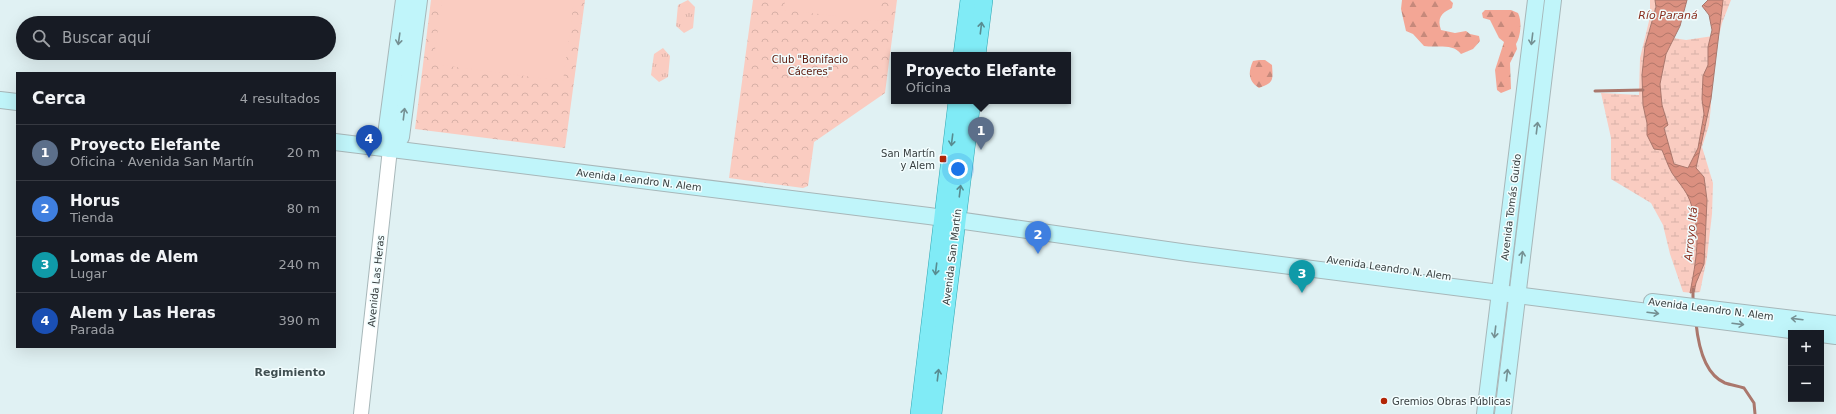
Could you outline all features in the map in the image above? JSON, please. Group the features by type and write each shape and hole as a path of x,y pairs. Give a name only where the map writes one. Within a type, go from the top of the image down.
{"main road":[{"name":"Avenida Las Heras","path":"390,149 386,135 404,0"},
{"path":"390,149 402,137 419,0"},
{"path":"962,52 969,0"},
{"path":"977,52 984,0"},
{"name":"Avenida Tomás Guido","path":"1485,414 1536,0"},
{"name":"Avenida Tomás Guido","path":"1503,414 1553,0"},
{"path":"0,100 16,102"},
{"name":"Avenida San Martín","path":"933,414 952,218 957,104"},
{"name":"Avenida San Martín","path":"919,414 971,104"},
{"name":"Avenida Leandro N. Alem","path":"336,142 952,218 1500,288 1692,313 1795,330"},
{"name":"Avenida Leandro N. Alem","path":"1692,313 1836,324"},
{"path":"1824,334 1836,336"}],"street":[{"name":"Avenida Las Heras","path":"361,414 390,149"}],"green space":[{"path":"431,0 585,0 565,148 415,129"},
{"path":"442,0 574,0 563,81 433,64"},
{"path":"688,0 695,7 693,28 684,33 676,26 678,5"},
{"name":"Club \"Bonifacio Cáceres\"","path":"753,0 897,0 885,93 814,142 808,186 803,188 729,178"},
{"path":"785,0 881,0 879,21 784,10"},
{"path":"1402,0 1450,0 1453,3 1452,8 1441,16 1439,22 1441,30 1455,33 1466,31 1470,34 1479,36 1480,41 1473,49 1461,54 1454,48 1424,46 1413,34 1406,31 1401,9"},
{"path":"1650,0 1655,0 1656,7 1648,34 1686,40 1713,36 1723,0 1731,0 1722,23 1710,74 1711,106 1709,125 1702,147 1713,183 1712,214 1707,257 1700,292 1683,292 1670,254 1663,225 1651,203 1611,179 1611,138 1601,93 1639,95 1640,58 1650,17"},
{"path":"1485,10 1511,10 1518,13 1520,20 1520,33 1516,44 1517,49 1510,63 1511,89 1501,93 1497,90 1495,70 1504,42 1499,38 1490,20 1483,18 1482,13"},
{"path":"663,48 670,56 668,77 659,82 651,75 654,54"},
{"path":"1265,60 1272,65 1272,80 1268,84 1259,88 1251,79 1250,69 1253,61"},
{"path":"1504,301 1513,303 1500,414 1491,414"}],"water":[{"name":"Río Paraná","path":"1655,0 1687,0 1680,26 1666,54 1660,84 1662,105 1668,125 1664,128 1674,164 1688,168 1698,148 1704,114 1702,99 1703,76 1708,65 1708,47 1712,30 1709,15 1702,6 1708,0 1723,0 1711,99 1696,168 1704,177 1707,200 1704,264 1694,292 1690,293 1697,247 1694,213 1688,197 1672,173 1662,150 1654,149 1647,135 1647,123 1643,105 1642,75 1645,46 1656,7"}],"waterway":[{"path":"1595,91 1643,90"},
{"name":"Arroyo Itá","path":"1693,289 1693,302"},
{"name":"Arroyo Itá","path":"1696,323 1698,340 1703,357 1712,373 1725,383 1744,388 1754,403 1755,414"}],"place":[{"name":"Proyecto Elefante","path":"981,150"},
{"name":"Alem y Las Heras","path":"369,158"},
{"name":"San Martín y Alem","path":"943,159"},
{"name":"Horus","path":"1038,254"},
{"name":"Lomas de Alem","path":"1302,293"},
{"name":"Gremios Obras Públicas","path":"1384,401"}],"district":[{"name":"Regimiento","path":"290,372"}]}
